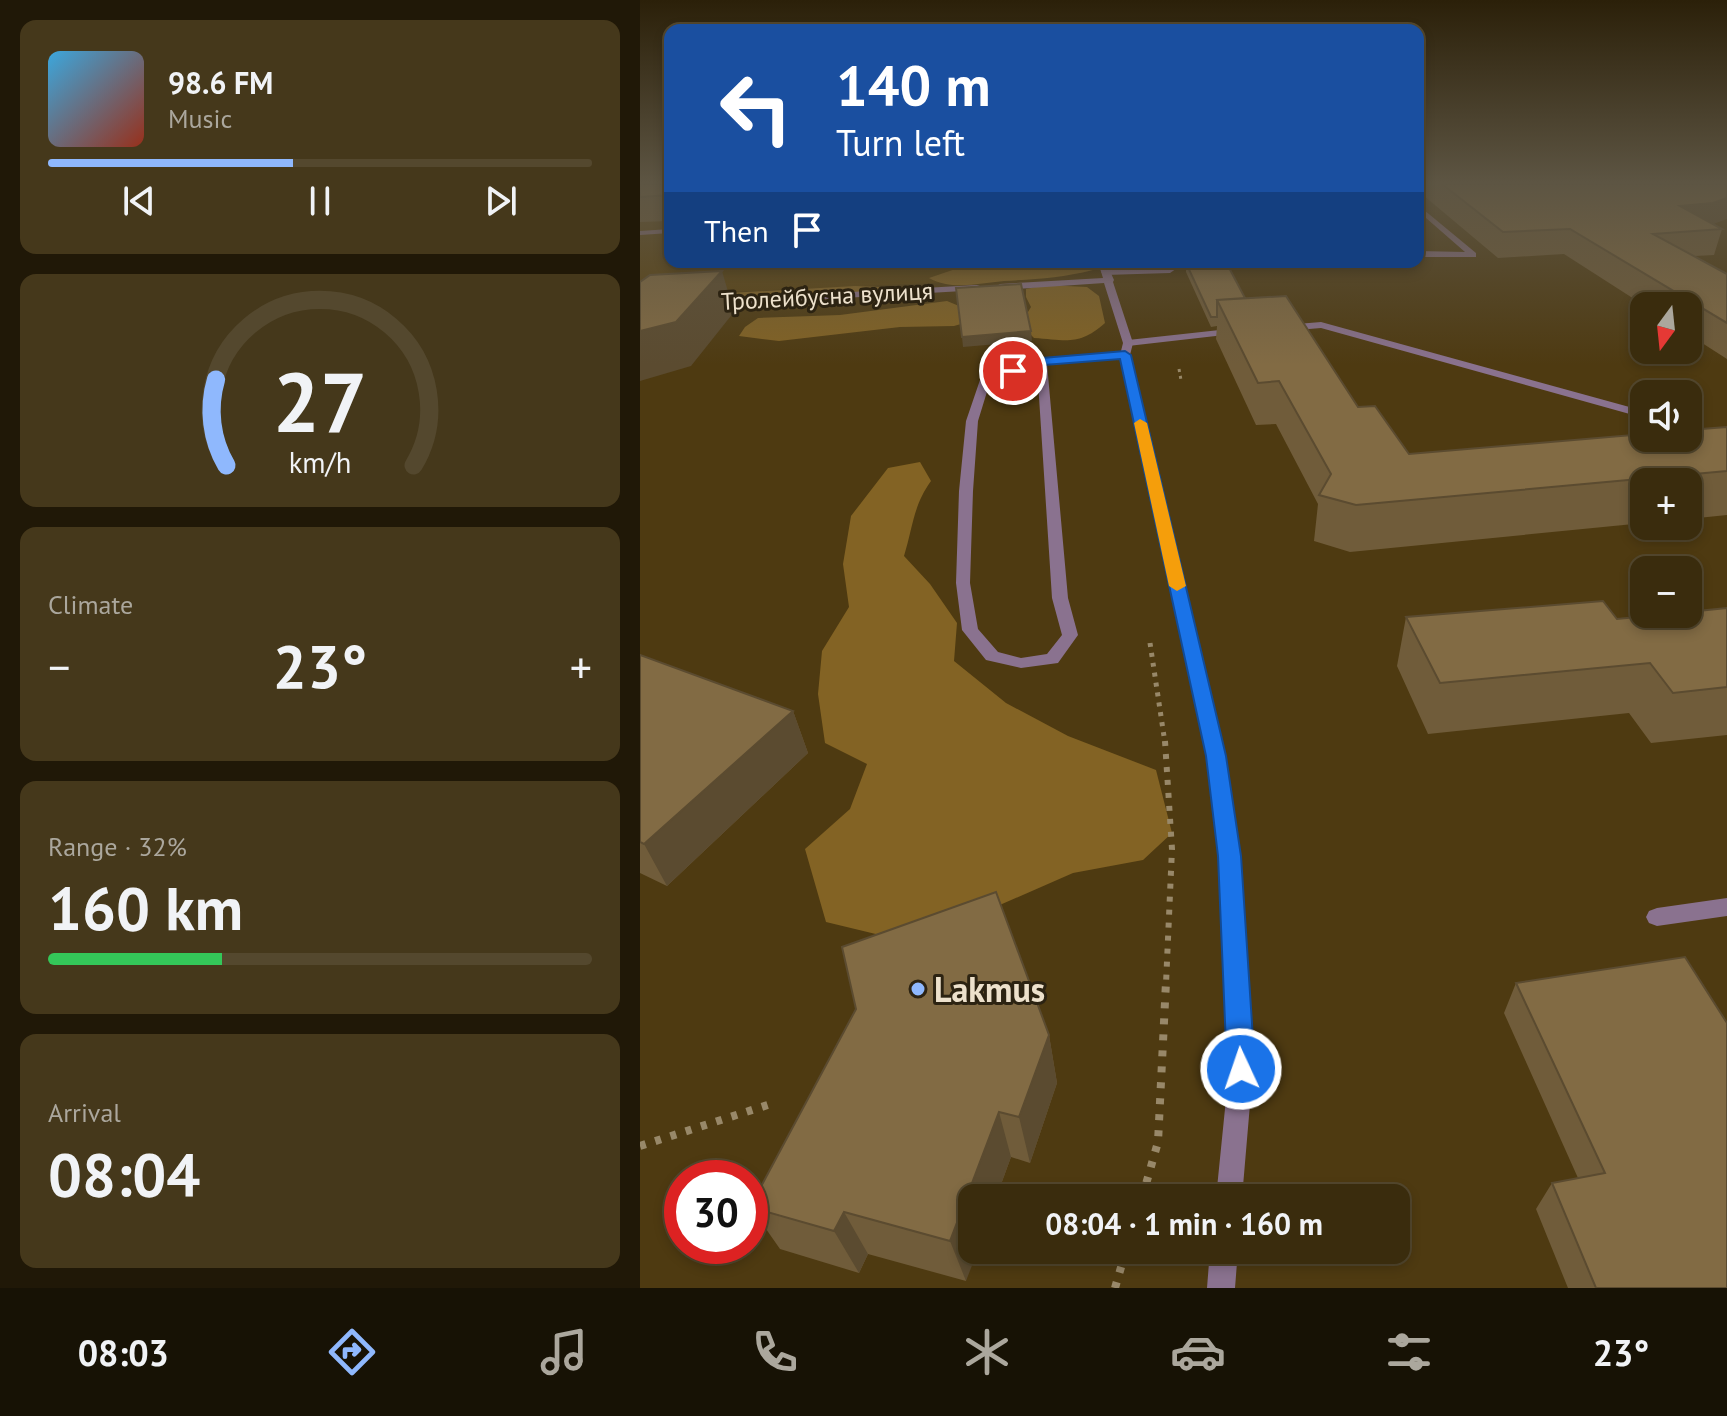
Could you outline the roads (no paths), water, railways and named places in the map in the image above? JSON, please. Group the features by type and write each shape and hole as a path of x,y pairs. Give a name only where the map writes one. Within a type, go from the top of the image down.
{"street":[{"path":"1424,254 1473,255 1461,244"},
{"name":"Тролейбусна вулиця","path":"695,303 1173,268"},
{"path":"1106,272 1127,349 1216,756 1230,856 1241,1069 1230,1184"},
{"path":"1275,328 1321,325 1630,411"},
{"path":"1042,361 1060,598 1070,635 1052,659 1021,663 992,656 970,630 963,583 972,421 985,380 1042,361 1244,331"},
{"path":"1657,917 1727,907"},
{"path":"1221,1288 1223,1264"}],"place":[{"name":"Lakmus","path":"918,989"}]}
